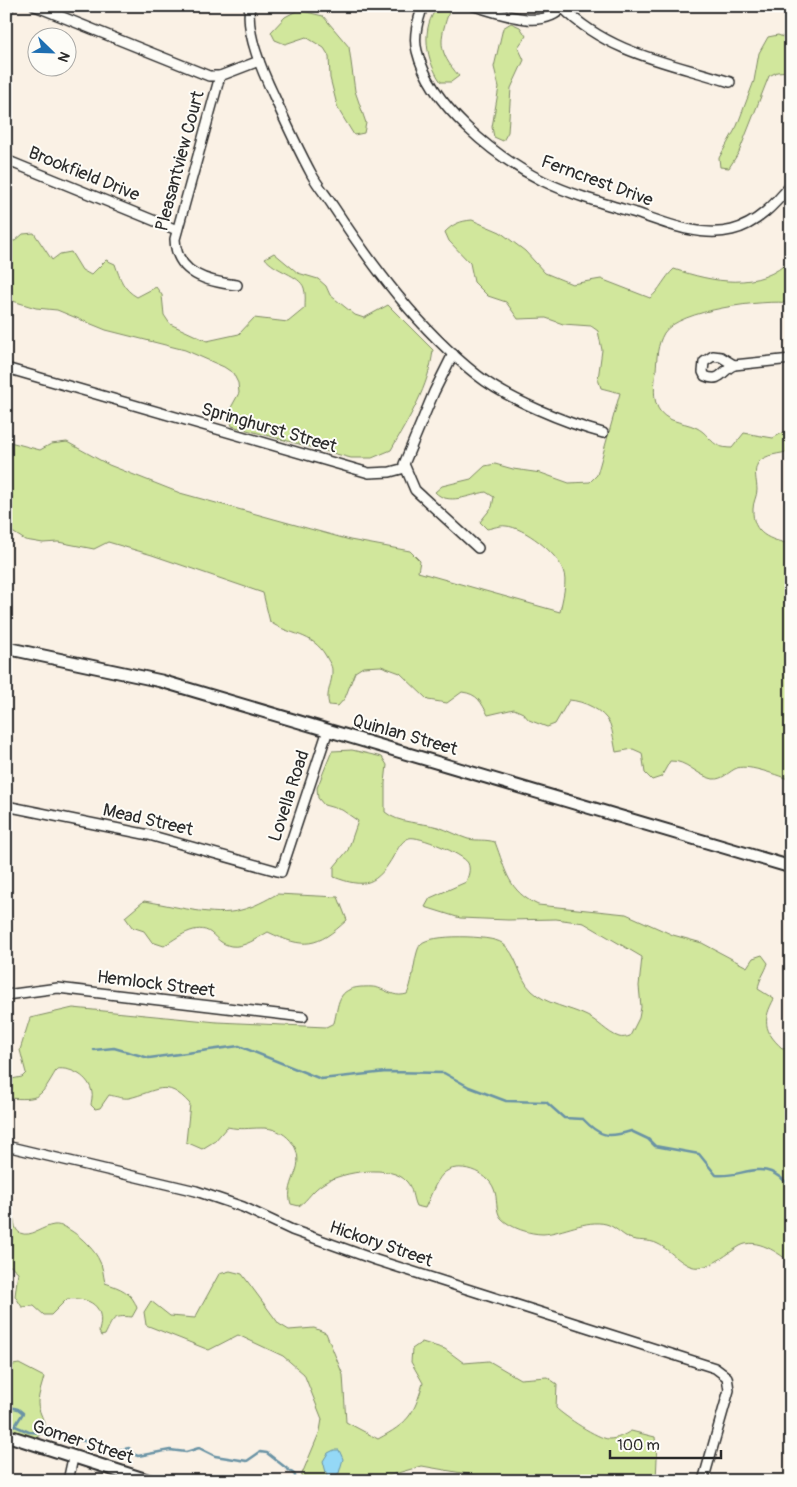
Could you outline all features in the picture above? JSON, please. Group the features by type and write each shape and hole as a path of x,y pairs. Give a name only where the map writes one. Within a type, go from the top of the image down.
{"street":[{"path":"6,15 10,6"},
{"path":"35,6 209,76 220,76"},
{"path":"250,6 251,27 259,61 294,140 313,177 351,233 396,292 453,354 478,376 522,401 584,428 603,434"},
{"name":"Ferncrest Drive","path":"423,6 417,22 416,50 428,79 447,105 481,141 511,163 545,182 646,216 705,231 730,231 752,222 768,209 791,184"},
{"path":"474,6 529,20 544,19 563,7 594,34 625,50 730,82"},
{"name":"Pleasantview Court","path":"237,285 210,281 184,266 178,258 175,249 177,230 220,76 259,61"},
{"name":"Brookfield Drive","path":"6,160 177,230"},
{"path":"453,354 412,442 404,464 415,490 478,548"},
{"path":"734,365 791,359"},
{"name":"Springhurst Street","path":"6,368 368,473 390,472 405,468"},
{"name":"Quinlan Street","path":"6,648 161,681 791,867"},
{"name":"Lovella Road","path":"282,872 328,730"},
{"name":"Mead Street","path":"6,806 149,835 282,872"},
{"name":"Hemlock Street","path":"6,995 58,988 303,1017"},
{"name":"Hickory Street","path":"6,1146 213,1196 243,1207 292,1230 359,1254 715,1368 727,1377 728,1394 703,1481"},
{"name":"Gomer Street","path":"6,1435 73,1458 150,1481"},
{"path":"68,1481 73,1458"}],"green space":[{"path":"438,7 450,9 442,37 442,45 447,59 459,76 451,82 441,82 432,64 427,44 429,24 432,15"},
{"path":"298,10 323,16 349,47 355,91 366,123 364,133 354,135 338,109 330,78 329,56 324,48 306,37 285,44 275,40 271,32 285,17"},
{"path":"511,23 520,27 526,36 518,47 524,60 511,88 508,132 503,141 494,137 492,127 499,87 494,67 503,28"},
{"path":"778,35 791,40 791,71 777,72 769,76 739,152 729,168 720,167 719,158 737,126 754,81 759,53 768,37"},
{"path":"472,220 500,232 525,251 545,273 572,284 601,279 650,298 674,269 704,278 735,281 750,280 765,276 779,269 791,259 791,303 762,303 723,308 703,312 672,325 664,333 660,342 654,392 657,405 665,416 697,428 719,446 732,448 744,433 773,438 791,428 791,451 764,458 758,463 755,473 757,492 753,518 759,530 769,538 791,544 791,780 764,771 742,767 734,769 720,778 713,779 702,775 687,765 670,761 661,777 652,780 645,773 642,753 633,749 616,752 613,734 607,719 603,714 587,704 569,700 555,724 547,727 529,720 523,713 514,709 488,715 478,699 467,693 462,692 447,703 428,700 400,673 381,666 363,667 355,672 345,698 338,706 329,705 328,696 332,670 326,656 320,648 307,638 270,622 263,593 108,542 94,549 58,542 43,543 25,540 6,528 6,441 40,450 51,444 67,442 109,465 180,493 350,540 410,551 420,561 418,572 560,612 565,580 560,563 554,556 539,542 522,531 504,526 487,529 480,522 492,507 494,497 486,492 452,499 440,496 435,492 442,486 471,479 485,466 495,464 541,473 569,483 590,482 597,475 620,393 601,388 598,379 602,350 598,331 591,326 563,324 546,318 518,319 506,302 488,296 474,282 470,263 449,241 445,232 457,223"},
{"path":"34,233 52,260 60,254 71,252 82,270 91,275 106,260 115,264 125,287 137,297 156,287 162,295 164,315 170,324 207,341 239,334 254,318 288,322 305,308 305,293 302,284 265,258 274,253 298,273 318,279 326,286 330,295 355,315 364,318 388,305 433,350 431,364 423,389 391,450 372,458 351,458 232,426 228,413 239,393 238,383 233,373 224,367 185,350 106,330 57,310 36,308 6,299 6,240 15,241 23,234"},
{"path":"352,750 382,757 387,765 385,812 397,819 431,825 468,839 495,842 514,887 538,905 626,914 673,935 702,943 747,967 753,958 762,955 768,963 758,989 774,999 768,1013 768,1030 782,1048 791,1047 791,1263 767,1247 753,1243 740,1246 721,1259 706,1266 689,1266 658,1244 632,1239 609,1225 598,1223 543,1234 526,1232 510,1225 501,1218 491,1183 479,1173 464,1168 449,1170 440,1177 425,1208 416,1206 409,1185 400,1176 379,1171 354,1173 332,1179 320,1186 299,1206 291,1204 290,1195 290,1188 298,1163 297,1154 295,1147 285,1135 270,1129 227,1127 215,1141 202,1149 186,1142 190,1104 174,1091 167,1089 154,1090 127,1098 109,1095 100,1108 95,1109 91,1105 92,1094 88,1082 74,1071 57,1069 38,1096 26,1099 6,1098 6,1080 22,1077 26,1073 20,1050 30,1018 73,1008 217,1022 326,1027 334,1023 340,998 353,988 371,987 397,995 407,994 421,944 426,941 447,937 486,938 502,943 511,953 527,986 538,996 551,1003 587,1016 619,1037 630,1036 639,1018 641,1007 639,986 642,957 584,923 556,919 460,918 425,907 430,898 466,882 469,871 468,863 450,850 421,839 409,838 400,845 382,873 369,882 354,883 334,877 334,867 348,850 358,821 342,810 324,805 318,798 317,788 332,751"},
{"path":"277,894 338,897 347,920 327,936 310,943 291,941 268,932 246,944 231,946 222,943 211,933 199,929 187,932 164,946 152,942 144,931 132,927 125,917 144,901 219,913 251,907"},
{"path":"6,1211 12,1212 15,1226 20,1233 33,1233 50,1226 60,1225 80,1237 92,1249 100,1262 105,1283 129,1294 132,1298 137,1308 132,1317 114,1319 105,1335 101,1336 99,1331 101,1322 98,1309 89,1302 67,1299 51,1315 44,1315 34,1306 22,1307 15,1296 18,1272 11,1266 6,1267"},
{"path":"230,1271 242,1274 279,1324 289,1330 314,1328 326,1333 343,1375 346,1422 378,1439 403,1423 413,1411 423,1383 411,1362 412,1349 422,1342 445,1349 464,1363 489,1361 520,1379 547,1377 557,1384 556,1408 573,1421 604,1438 612,1439 631,1431 655,1437 657,1458 656,1481 491,1481 479,1476 422,1466 377,1479 376,1481 299,1481 320,1431 322,1419 304,1374 283,1356 238,1335 209,1350 146,1325 144,1312 151,1301 170,1316 195,1318 219,1274"},
{"path":"19,1364 44,1377 38,1406 44,1426 40,1435 34,1439 6,1430 6,1371 13,1365"}],"water":[{"path":"339,1450 343,1459 339,1473 328,1480 323,1461 328,1453"}],"waterway":[{"path":"94,1050 114,1048 149,1058 239,1046 321,1079 386,1072 444,1073 469,1087 506,1101 546,1102 564,1118 583,1119 600,1133 616,1135 631,1131 648,1139 655,1146 699,1154 716,1175 765,1170 776,1175 791,1186"},
{"path":"6,1406 18,1409 23,1413 15,1426 29,1432 57,1434 119,1450 129,1448 133,1454 138,1456 170,1450 186,1452 199,1448 215,1456 247,1461 260,1452 267,1453 295,1475 295,1481"},
{"path":"323,1481 326,1478"}]}
